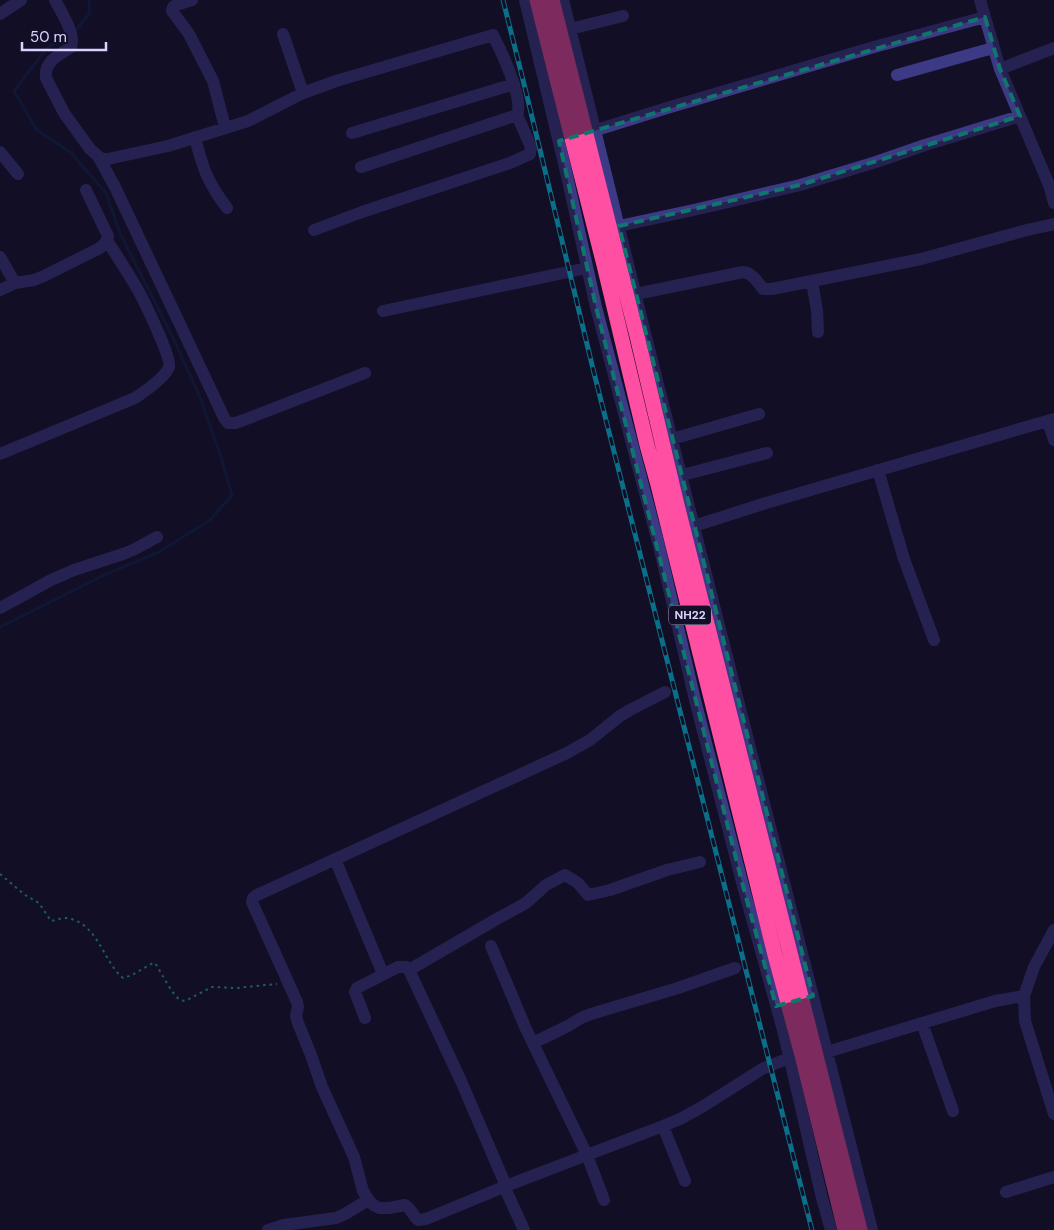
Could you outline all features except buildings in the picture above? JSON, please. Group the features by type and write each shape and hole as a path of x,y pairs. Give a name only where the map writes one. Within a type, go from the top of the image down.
{"highway":[{"name":"NH22","path":"537,0 604,265 647,446 845,1230"},
{"name":"NH22","path":"552,0 860,1230"}],"street":[{"path":"0,14 21,0"},
{"path":"55,0 73,41 71,47 50,62 45,72 46,78 64,113 90,149 102,159 108,160 168,146 254,118 303,93 336,81 493,35 514,84 519,108 508,118 361,167"},
{"path":"192,0 176,5 172,11 189,34 213,81 225,127"},
{"path":"525,0 596,307 659,546 695,700 776,1006 831,1230"},
{"path":"563,0 872,1230"},
{"path":"980,0 1000,69 1049,185 1054,203"},
{"path":"570,29 623,16"},
{"path":"558,141 874,47 985,17"},
{"path":"282,34 303,93"},
{"path":"897,75 993,48"},
{"path":"1000,69 1054,48"},
{"path":"352,133 514,84"},
{"path":"619,226 800,186 1020,116"},
{"path":"314,230 362,212 510,163 530,154 531,147 508,118"},
{"path":"195,137 201,162 208,179 227,208"},
{"path":"0,152 18,174"},
{"path":"98,156 115,187 228,423 244,420 365,373"},
{"path":"0,454 135,398 151,386 169,367 170,363 145,304 108,241 107,232 86,190"},
{"path":"636,294 743,272 750,274 760,293 921,259 1054,224"},
{"path":"0,290 15,283 34,280 44,276 98,250 108,241"},
{"path":"0,257 15,283"},
{"path":"383,311 588,268"},
{"path":"812,281 818,332"},
{"path":"672,439 759,414"},
{"path":"694,526 766,502 1051,420 1054,440"},
{"path":"643,486 767,453"},
{"path":"878,470 909,574 934,640"},
{"path":"0,608 51,580 133,550 156,536"},
{"path":"665,692 620,716 590,740 567,753 257,895 253,899 253,904 298,1005 296,1016 298,1023 322,1087 354,1157 360,1184 368,1200 379,1208 405,1205 415,1218 420,1220 680,1119 762,1069 789,1058"},
{"path":"335,859 384,974"},
{"path":"409,970 526,903 546,885 565,875 578,883 588,895 610,890 667,870 700,862"},
{"path":"1053,1110 1025,1021 1024,996 1034,967 1054,930"},
{"path":"491,946 533,1043 587,1155 604,1200"},
{"path":"365,1018 355,995 355,990 398,967 402,966 409,970 461,1081 524,1230"},
{"path":"533,1043 591,1014 678,988 735,968"},
{"path":"776,1006 813,996"},
{"path":"827,1052 995,1001 1024,996"},
{"path":"922,1023 953,1111"},
{"path":"663,1126 686,1181"},
{"path":"1006,1192 1054,1177"},
{"path":"268,1230 282,1225 297,1227 336,1218 368,1200"}],"path":[{"path":"0,874 39,904 50,921 65,918 84,926 94,936 123,978 155,963 174,993 181,1000 187,1000 212,987 236,988 289,982"}],"highlighted area":[{"path":"985,17 1000,69 1020,116 800,185 619,226 813,996 776,1006 743,886 596,307 559,141"}],"waterway":[{"path":"74,31 90,13 89,0"},
{"path":"0,627 104,575 159,552 210,520 232,495 199,395 174,340 120,233 106,193 71,153 37,130 14,91 47,48 69,34"}],"railway":[{"path":"503,0 594,373 812,1230"}]}
